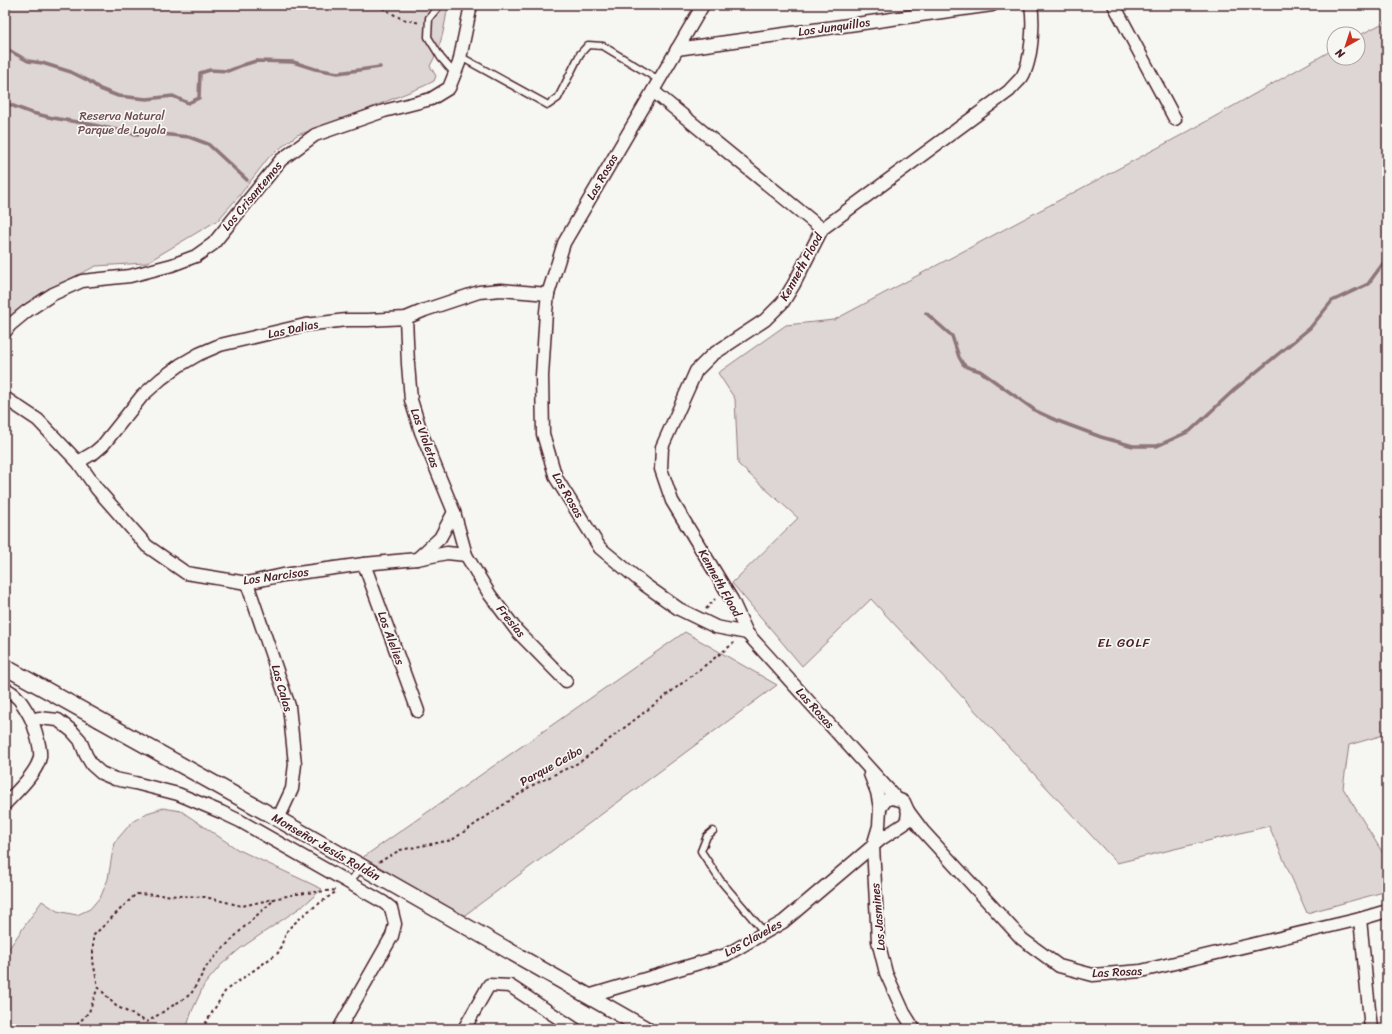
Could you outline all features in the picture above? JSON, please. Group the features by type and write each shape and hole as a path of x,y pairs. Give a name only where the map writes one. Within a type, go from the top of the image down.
{"street":[{"name":"Los Crisantemos","path":"5,332 10,325 27,311 53,294 82,281 130,276 172,265 196,256 213,244 281,160 315,135 384,111 431,99 449,88 461,57 471,5"},
{"name":"Los Junquillos","path":"677,49 992,5"},
{"name":"Kenneth Flood","path":"747,633 732,600 672,501 661,470 662,447 696,371 712,355 765,320 783,302 794,284 822,229 1009,91 1022,76 1031,52 1031,5"},
{"path":"1114,5 1175,119"},
{"name":"Las Rosas","path":"697,7 677,49 564,243 548,294 542,376 543,434 556,478 600,548 645,585 679,609 716,627 747,633 896,798"},
{"path":"653,91 822,229"},
{"name":"Las Dalias","path":"78,462 95,452 103,445 142,396 161,379 180,365 199,354 220,345 305,325 346,320 406,318 479,292 501,290 548,294"},
{"name":"Las Violetas","path":"406,318 411,400 421,432 454,512 466,555"},
{"name":"Los Narcisos","path":"5,398 38,420 78,462 97,489 147,546 186,573 247,583 283,575 364,564 417,559 447,553 466,555"},
{"path":"417,559 440,538 454,512"},
{"name":"Fresias","path":"466,555 490,595 517,631 566,681"},
{"name":"Los Alelies","path":"364,564 418,711"},
{"name":"Las Calas","path":"247,583 289,706 296,764 292,790 278,819"},
{"name":"Monseñor Jesús Roldán","path":"5,667 278,819 646,1029"},
{"path":"5,690 17,696 32,720 40,746 40,758 36,767 5,804"},
{"path":"32,720 39,718 58,720 72,731 80,740 92,765 101,773 115,779 178,794 221,812 240,821 349,882 392,908 395,924 392,936 339,1029"},
{"name":"Los Jasmines","path":"867,767 877,792 879,812 878,832 874,846 878,942 886,973 904,1013 914,1029"},
{"path":"899,827 907,820 908,810 904,802 896,798 886,800 879,812 885,825 894,828 914,828 923,831"},
{"name":"Las Rosas","path":"908,810 923,831 1022,939 1059,966 1094,976 1141,971 1360,919 1387,911"},
{"name":"Los Claveles","path":"588,996 726,955 784,922 889,833 899,827"},
{"path":"855,862 867,865 875,877"},
{"path":"1360,919 1371,1029"},
{"path":"464,1029 489,985 510,986 575,1029"}],"lane":[{"path":"440,5 429,18 428,37 441,58 455,74"},
{"path":"461,57 548,104 558,98 580,54 588,45 603,46 659,80"},
{"path":"713,831 707,836 701,851 720,880 765,933"},
{"path":"349,882 364,868"}],"path":[{"path":"377,5 402,19 429,25"},
{"path":"706,609 715,599"},
{"name":"Parque Ceibo","path":"364,868 400,850 452,840 531,786 580,762 747,633"},
{"path":"73,1029 89,1012 98,987 93,961 93,936 136,894 205,897 242,906 296,894 338,890 307,912 288,929 278,953 226,990 202,1029"},
{"path":"98,987 116,1006 147,1022 191,994 208,964 275,898"}],"green space":[{"name":"Reserva Natural Parque de Loyola","path":"5,5 448,5 440,43 430,66 436,76 434,81 326,126 297,135 269,157 239,196 218,220 146,263 96,266 48,290 5,320"},
{"path":"1387,21 1387,734 1349,745 1343,788 1387,860 1387,891 1307,913 1269,826 1117,863 871,599 802,666 732,583 798,518 738,464 735,399 718,373 786,325 834,320 1191,130 1326,54 1326,66 1366,66 1366,32"},
{"path":"685,632 777,685 462,917 362,858"},
{"path":"163,808 181,811 237,849 322,889 304,905 241,948 221,965 204,985 192,1011 186,1029 5,1029 5,954 42,901 57,911 77,915 90,909 101,896 108,879 114,843 132,822 147,813"}],"waterway":[{"path":"5,48 28,61 42,63 71,72 89,81 100,89 118,96 147,99 173,96 188,103 199,98 200,73 210,70 228,71 256,61 293,62 315,69 338,73 380,67"},
{"path":"5,103 32,113 53,118 136,134 161,134 189,137 208,144 247,180"},
{"path":"926,313 952,336 963,364 967,367 980,371 1036,411 1101,437 1133,446 1157,446 1190,431 1234,390 1310,328 1332,301 1368,284 1387,258"}],"district":[{"name":"EL GOLF","path":"1124,642"}]}
